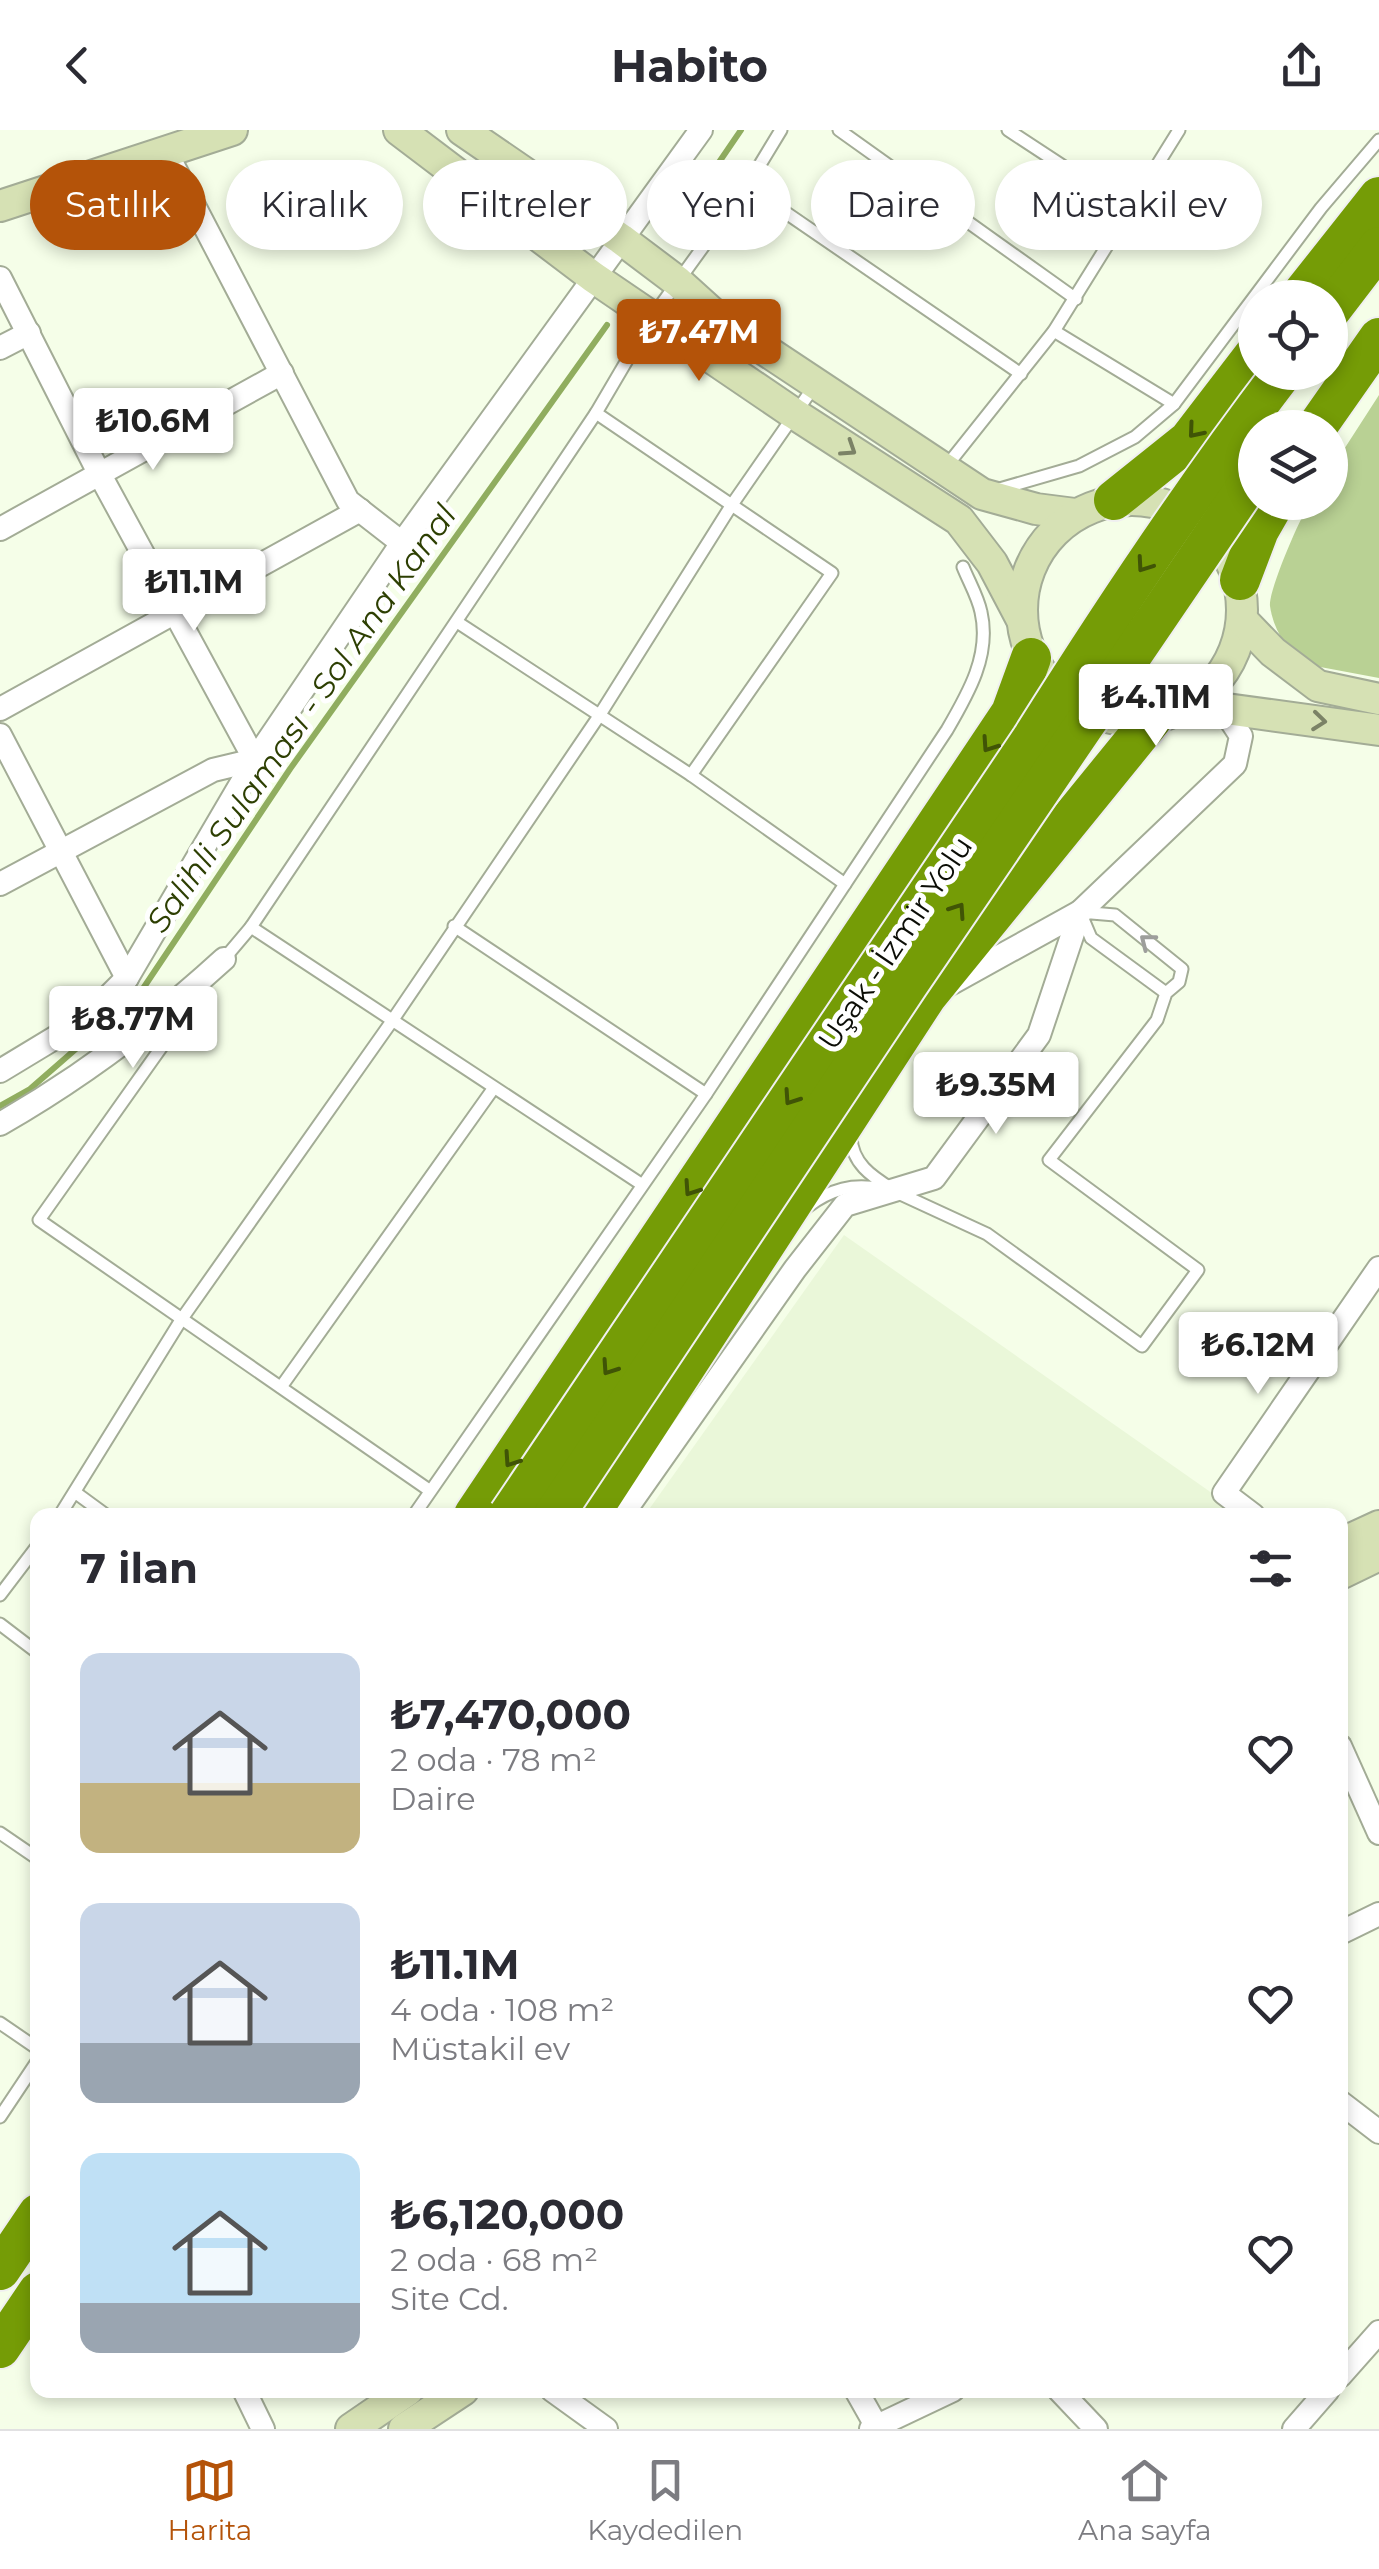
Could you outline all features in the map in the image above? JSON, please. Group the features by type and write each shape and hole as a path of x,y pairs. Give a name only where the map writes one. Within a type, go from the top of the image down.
{"highway":[{"path":"1313,280 1379,197"},
{"path":"1348,287 1379,247"},
{"path":"1348,348 1379,306"},
{"path":"1329,410 1379,338"},
{"path":"1114,500 1189,440 1238,376"},
{"name":"Uşak - İzmir Yolu","path":"514,1508 1021,755 1113,610 1269,390"},
{"name":"Uşak - İzmir Yolu","path":"559,1508 1238,499"},
{"path":"1240,580 1265,520"},
{"path":"479,1508 1010,714 1032,658"},
{"path":"594,1508 926,998 1152,719"},
{"path":"0,2270 30,2226"},
{"path":"0,2348 30,2304"}],"street":[{"path":"0,206 232,130"},
{"path":"398,130 594,277 958,520 992,563 1021,618 1032,658 1052,687 1081,708 1116,720 1152,719 1190,704 1216,683 1234,654 1243,621 1240,580 1222,544 1192,515 1155,500 1114,500 1075,514 1044,541 1026,578 1021,618"},
{"path":"462,130 506,160"},
{"path":"627,231 701,130"},
{"path":"166,152 348,500 402,543"},
{"path":"627,244 720,320 982,494 1036,509 1075,514"},
{"path":"0,1071 86,1018 127,978 256,760 402,543 613,250"},
{"path":"0,278 99,473 256,760"},
{"path":"0,348 28,333"},
{"path":"0,529 282,373"},
{"path":"0,710 360,510"},
{"path":"1243,621 1273,652 1318,686 1379,699"},
{"path":"1190,704 1379,730"},
{"path":"926,998 1080,912 1235,764 1241,736 1224,710"},
{"path":"0,735 127,978"},
{"path":"0,884 213,770 256,760"},
{"path":"627,1508 846,1205 934,1178 1038,1035 1080,912"},
{"path":"0,1124 64,1088 114,1052 224,960"},
{"path":"1244,1508 1224,1492 1379,1268"},
{"path":"1348,1540 1379,1526"},
{"path":"1348,1570 1379,1555"},
{"path":"1348,1756 1368,1782 1379,1833"},
{"path":"1348,1929 1379,1914"},
{"path":"1348,2108 1379,2132"},
{"path":"1348,2367 1379,2332"},
{"path":"248,2398 263,2429"},
{"path":"351,2429 396,2398"},
{"path":"404,2429 451,2398"},
{"path":"563,2398 606,2429"},
{"path":"860,2398 875,2428 937,2398"},
{"path":"1067,2398 1096,2429"},
{"path":"1294,2429 1321,2398"}],"lane":[{"path":"763,160 781,130"},
{"path":"840,130 1076,299"},
{"path":"1008,130 1054,160"},
{"path":"1161,160 1180,130"},
{"path":"982,494 1079,466 1136,437 1174,404 1321,208 1379,140"},
{"path":"791,216 1021,374"},
{"path":"430,1490 39,1220 251,927 596,413 653,316 701,250"},
{"path":"945,468 1054,330 1106,250"},
{"path":"1054,330 1174,404"},
{"path":"65,1508 180,1320 392,1021 599,716 731,506 815,385"},
{"path":"596,413 832,572 691,776"},
{"path":"418,1508 706,1094 947,730 973,685 984,642 981,612 963,568"},
{"path":"457,622 691,776 844,884"},
{"path":"850,1116 851,1151 868,1174 896,1192 987,1234 1142,1346 1198,1270 1049,1160 1157,1020 1166,993 1179,982 1182,969 1114,915 1080,912 1091,938 1166,993"},
{"path":"454,926 706,1094"},
{"path":"251,927 641,1184"},
{"path":"281,1387 494,1089"},
{"path":"779,1227 825,1194 858,1184 896,1192"},
{"path":"76,1493 96,1508"},
{"path":"0,1595 30,1556"},
{"path":"0,1624 30,1646"},
{"path":"0,1833 30,1854"},
{"path":"0,2023 30,2044"},
{"path":"0,2117 30,2072"}],"shaded area":[{"path":"844,1235 1228,1508 650,1508"}],"green space":[{"path":"1379,395 1379,678 1299,663 1277,630 1270,606 1279,571 1301,520 1348,520 1348,443"}],"waterway":[{"name":"Salihli Sulaması - Sol Ana Kanal","path":"721,160 741,130"},
{"name":"Salihli Sulaması - Sol Ana Kanal","path":"0,1106 30,1089 140,993 290,769 607,325"}]}
